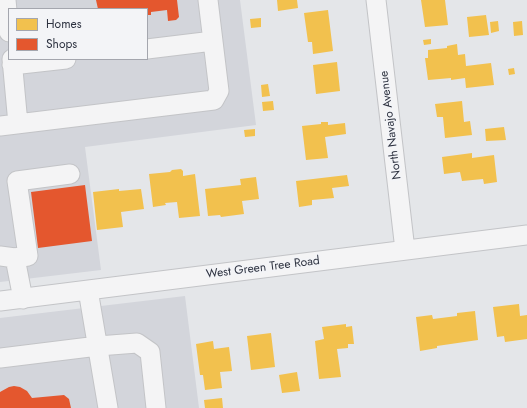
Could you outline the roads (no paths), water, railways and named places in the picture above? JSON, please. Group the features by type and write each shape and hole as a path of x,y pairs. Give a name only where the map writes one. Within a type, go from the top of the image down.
{"street":[{"path":"6,0 8,21"},
{"path":"48,60 12,62 9,125 214,100 219,91 208,0"},
{"name":"North Navajo Avenue","path":"376,0 405,250"},
{"path":"148,49 213,42"},
{"path":"23,298 7,257 28,256 17,181 70,174"},
{"name":"West Green Tree Road","path":"0,301 527,235"},
{"path":"88,290 108,408"},
{"path":"0,358 98,346 137,343 150,352 156,408"}]}
